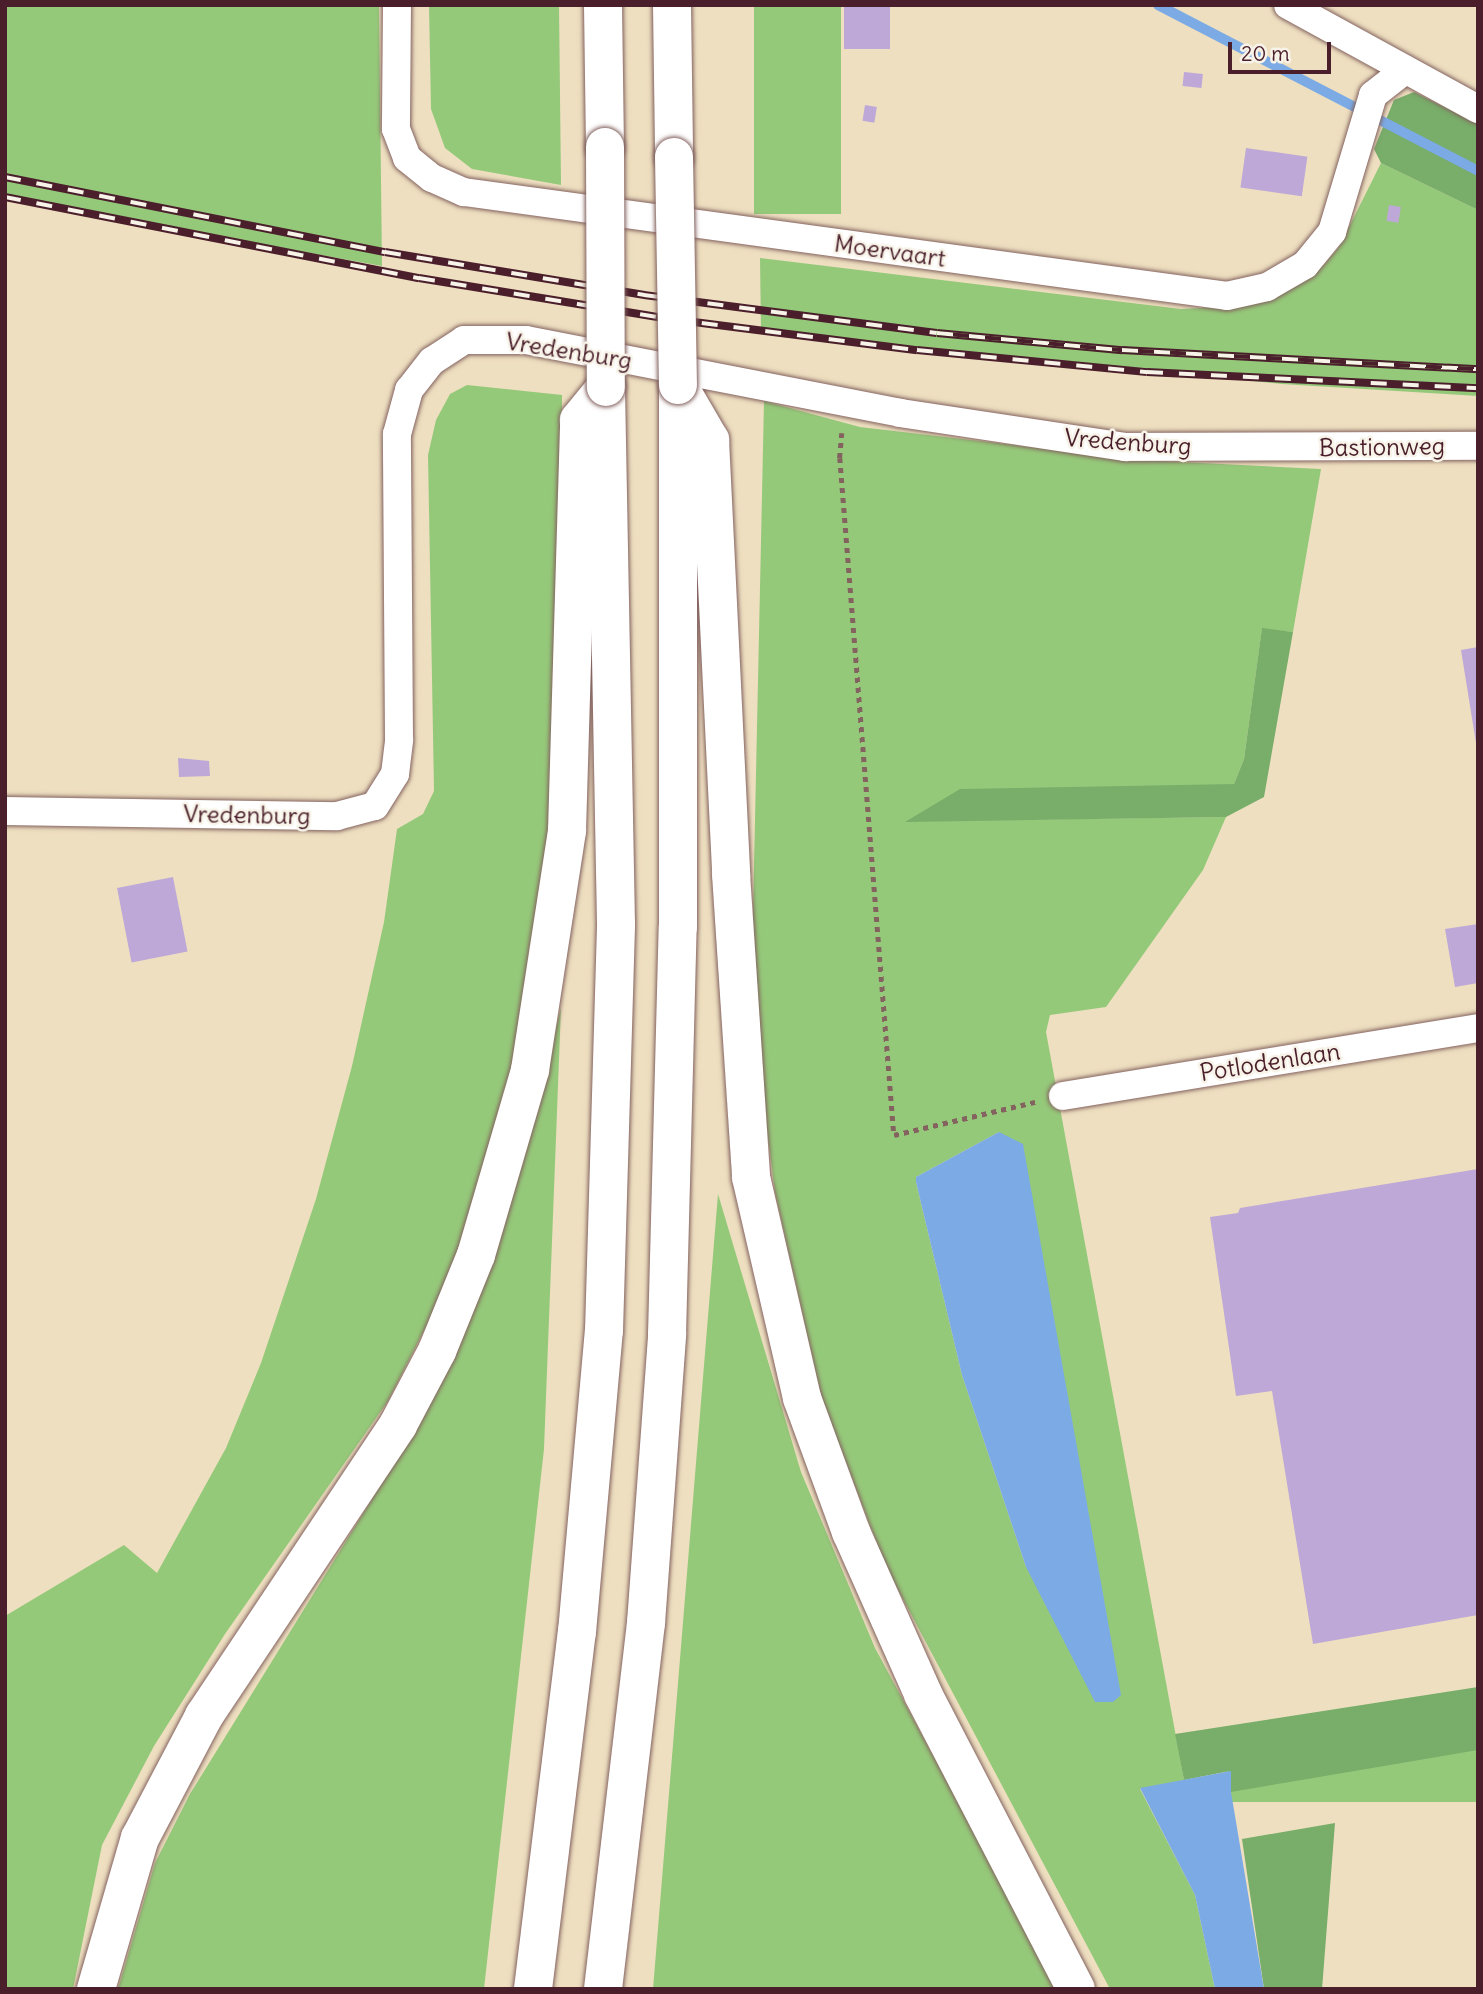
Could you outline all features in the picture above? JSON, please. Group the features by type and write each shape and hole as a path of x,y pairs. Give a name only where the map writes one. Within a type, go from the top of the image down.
{"highway":[{"path":"96,1989 140,1838 204,1716 398,1425 437,1351 476,1255 530,1070 567,831 593,423 606,387 603,5"},
{"path":"672,5 678,385 694,438 730,860 751,1177 802,1398 851,1532 923,1694 1076,1989"},
{"path":"533,1989 577,1632 604,1331 615,924 593,423"},
{"path":"603,1989 646,1623 667,1335 694,438"}],"street":[{"name":"Moervaart","path":"397,5 396,129 407,158 432,178 464,192 1227,296 1267,287 1305,265 1332,232 1373,95 1405,70"},
{"path":"1288,5 1478,109"},
{"name":"Vredenburg","path":"5,811 337,816 375,806 387,794 395,774 399,739 397,434 409,390 432,361 464,340 526,340 845,401 1125,447 1285,448"},
{"name":"Bastionweg","path":"1285,448 1478,446"},
{"name":"Potlodenlaan","path":"1063,1096 1478,1028"}],"path":[{"path":"845,401 840,458 894,1135 1063,1096"}],"green space":[{"path":"5,5 379,5 382,266 5,198"},
{"path":"429,5 559,5 561,185 472,169 445,148 431,109"},
{"path":"754,5 841,5 841,214 754,214"},
{"path":"1414,92 1478,124 1478,210 1381,163 1374,149 1394,100"},
{"path":"1381,163 1478,210 1478,396 1282,384 761,331 760,258 1181,309 1239,306 1277,297 1324,265 1339,247"},
{"path":"467,385 562,395 562,695 544,954 487,1173 434,1311 388,1401 225,1634 154,1746 102,1845 73,1989 5,1989 5,1616 124,1545 157,1573 226,1448 261,1363 316,1199 352,1066 384,922 397,829 423,814 434,791 428,455 436,420 450,394"},
{"path":"764,401 860,427 1140,460 1321,469 1293,632 1262,629 1244,759 1234,784 907,821 1226,817 1203,870 1106,1007 1050,1015 1046,1032 1184,1780 1140,1789 1195,1895 1215,1989 1110,1989 886,1567 822,1400 775,1192 751,1006","holes":["999,1132 1026,1567 962,1375 916,1182 916,1177"]},
{"path":"1262,628 1293,632 1264,797 1226,817 905,822 960,789 1234,784 1244,759"},
{"path":"561,1008 544,1449 484,1989 118,1989 155,1863 190,1794 380,1486 504,1223"},
{"path":"718,1194 801,1472 875,1648 1059,1989 653,1989"},
{"path":"1478,1687 1478,1750 1231,1792 1230,1771 1184,1780 1175,1734"},
{"path":"1227,1750 1478,1750 1478,1802 1227,1802"},
{"path":"1335,1823 1322,1989 1264,1989 1242,1839"}],"water":[{"path":"999,1132 1023,1144 1121,1695 1113,1702 1095,1702 1026,1567 962,1375 916,1182 916,1177"},
{"path":"1231,1771 1231,1792 1264,1989 1215,1989 1195,1895 1140,1788"}],"building":[{"path":"844,5 890,5 890,49 844,49"},
{"path":"1184,72 1203,74 1201,88 1183,86"},
{"path":"865,105 877,107 874,123 862,121"},
{"path":"1246,148 1307,157 1302,196 1240,188"},
{"path":"1389,205 1401,207 1398,223 1386,221"},
{"path":"1478,647 1478,743 1476,743 1461,650"},
{"path":"178,758 209,761 210,776 179,777"},
{"path":"173,877 188,952 132,962 117,888"},
{"path":"1478,924 1478,983 1455,987 1445,929"},
{"path":"1478,1169 1478,1615 1313,1644 1272,1391 1236,1396 1210,1217 1238,1213 1240,1208"}],"waterway":[{"path":"1158,5 1478,171"}],"railway":[{"path":"5,177 385,252 644,295 937,333 1122,350 1478,369"},
{"path":"5,197 419,278 670,319 917,350 1147,372 1478,388"}]}
